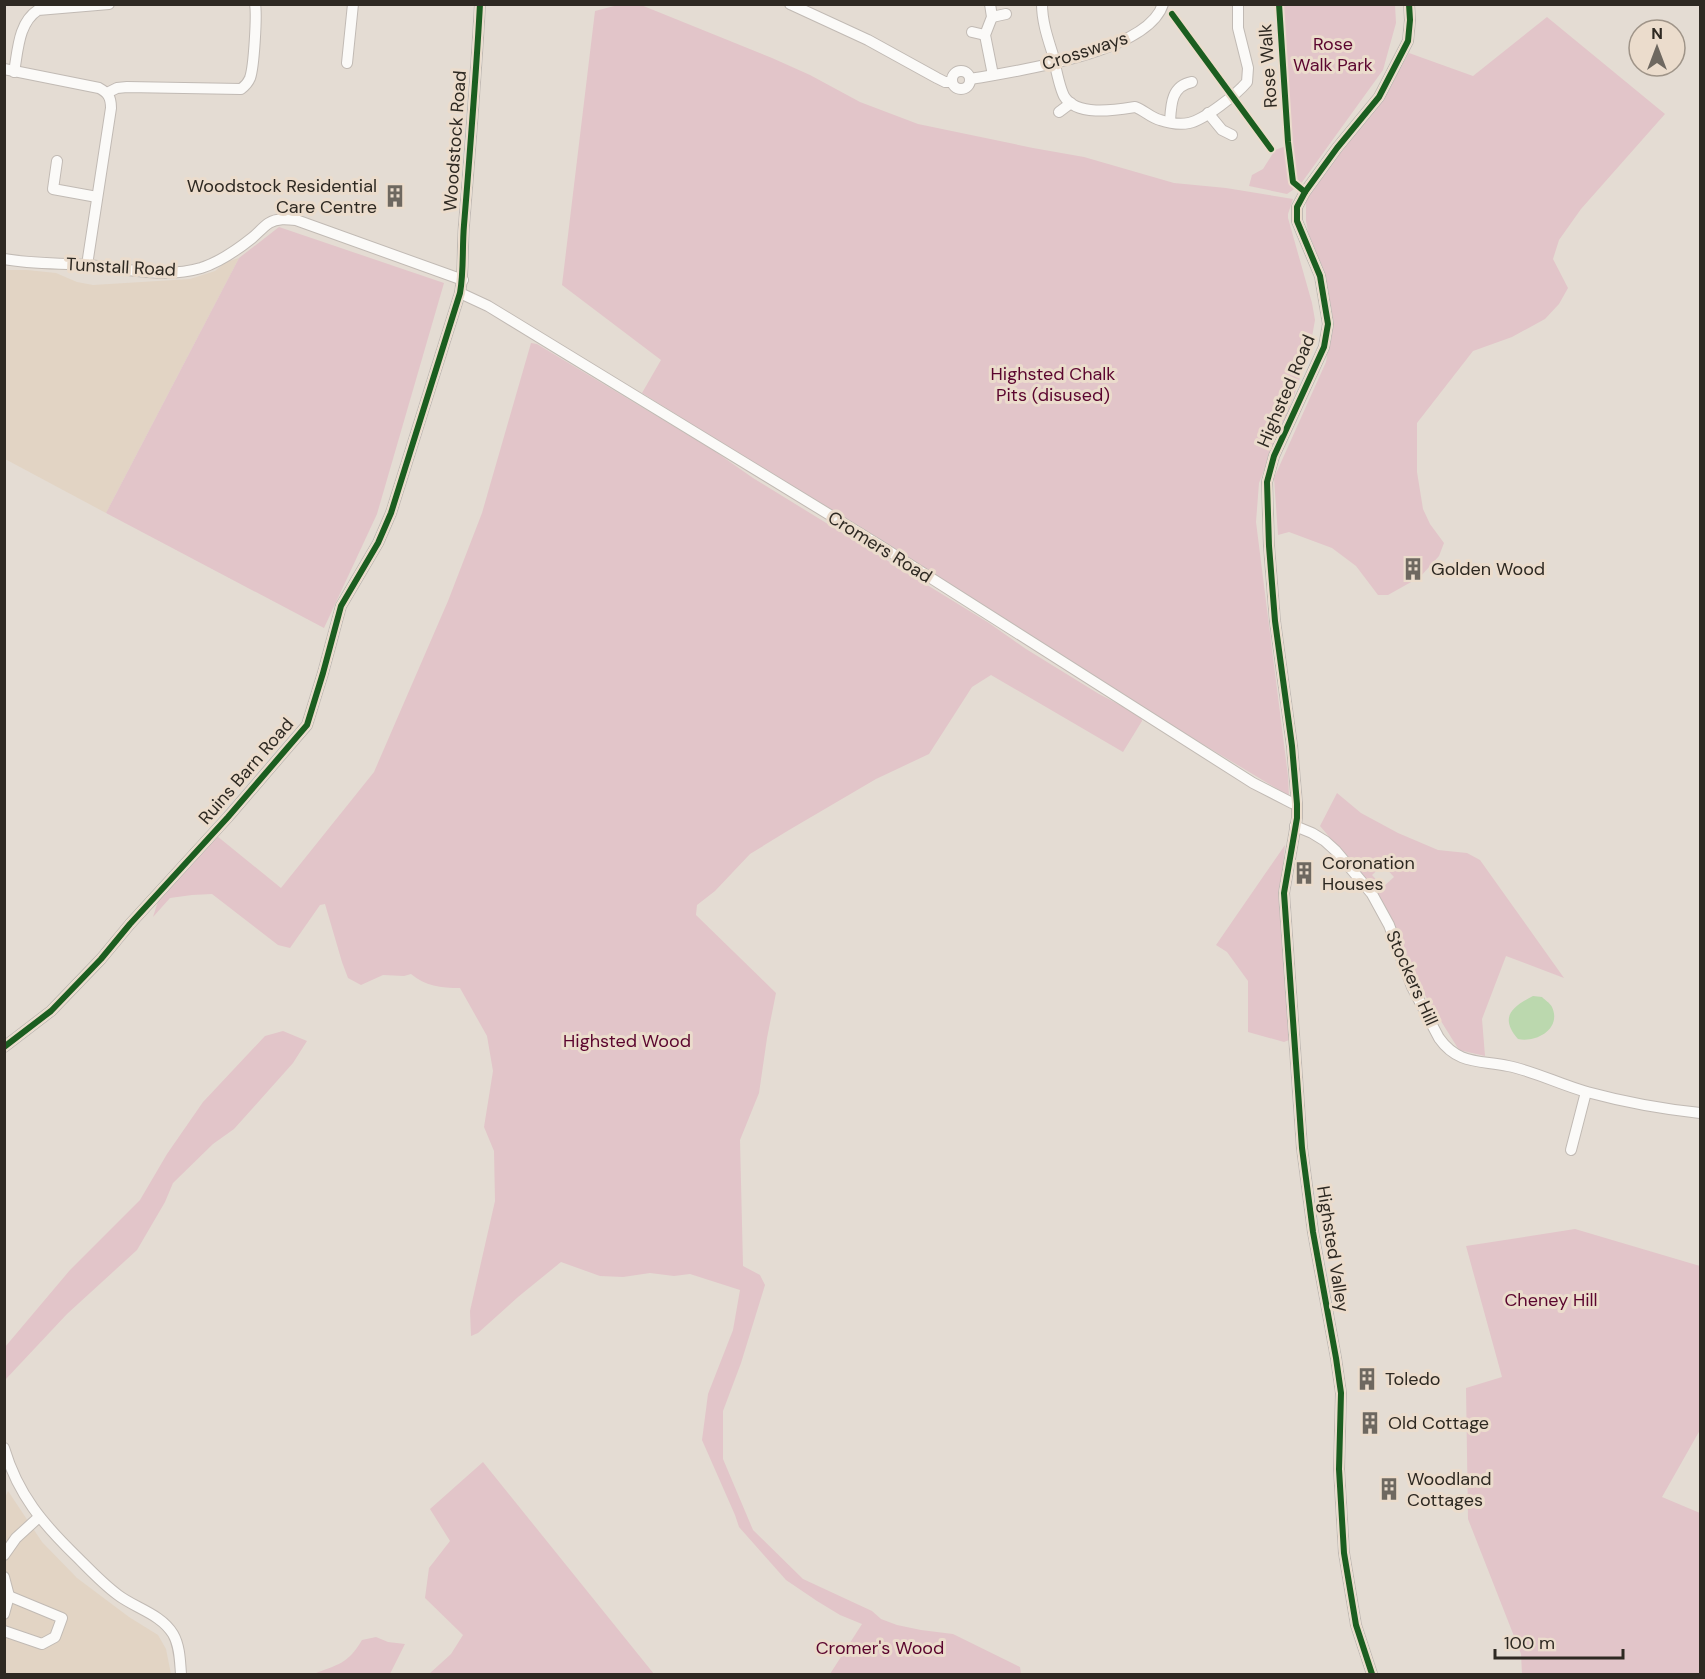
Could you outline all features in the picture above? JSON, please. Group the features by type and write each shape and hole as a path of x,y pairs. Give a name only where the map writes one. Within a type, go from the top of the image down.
{"street":[{"path":"87,265 111,108 108,93 99,88 9,71 22,30 31,15 38,10 109,4"},
{"path":"108,93 117,88 127,87 241,89 246,85 252,70 255,4"},
{"path":"347,63 353,4"},
{"name":"Woodstock Road","path":"463,280 462,250 480,4"},
{"name":"Crossways","path":"790,4 811,9 937,78 952,82 956,88 961,89 966,88 971,79 1055,63 1115,44 1153,22 1161,12 1163,4"},
{"path":"990,4 992,17 985,35 993,75"},
{"path":"1042,4 1055,63 1065,97 1071,103 1080,108 1094,110 1135,107 1159,120 1190,123 1208,113 1247,82 1249,75 1247,57 1238,28 1238,4"},
{"name":"Highsted Road","path":"1295,825 1297,804 1292,746 1275,621 1267,482 1274,456 1324,347 1328,324 1320,276 1297,221 1297,207 1324,165 1378,97 1408,40 1409,4"},
{"path":"992,17 1006,14"},
{"path":"972,32 985,35"},
{"path":"1170,122 1175,92 1192,82"},
{"path":"1059,112 1071,103"},
{"path":"1208,113 1222,130 1232,135"},
{"path":"57,160 53,189 97,197"},
{"name":"Tunstall Road","path":"4,259 28,263 87,265 167,273 200,268 215,263 232,253 270,222 284,218 296,220 463,280"},
{"name":"Ruins Barn Road","path":"4,1047 51,1011 101,958 307,725 341,606 378,543 391,513 463,280"},
{"name":"Cromers Road","path":"460,293 488,306 879,545 1253,783 1297,804"},
{"name":"Stockers Hill","path":"1295,825 1325,841 1372,894 1389,925 1412,987 1444,1045 1456,1055 1483,1063 1509,1066 1586,1092 1673,1110 1701,1113"},
{"name":"Highsted Valley","path":"1295,825 1284,893 1302,1148 1313,1232 1341,1393 1339,1469 1344,1553 1356,1625 1372,1674"},
{"path":"1571,1150 1586,1092"},
{"path":"4,1448 20,1488 39,1517 119,1596 166,1625 174,1635 181,1674"},
{"path":"4,1556 15,1538 39,1517"},
{"path":"4,1578 7,1595 4,1614"},
{"path":"4,1631 42,1644 55,1637 62,1618 7,1595"}],"shaded area":[{"path":"239,258 106,513 5,459 4,270 56,273 77,282 93,285 190,279 215,271 226,262"},
{"path":"1533,996 1542,997 1551,1006 1554,1015 1553,1022 1546,1033 1532,1039 1518,1039 1509,1025 1510,1013 1519,1004"},
{"path":"8,1491 42,1542 77,1578 129,1617 158,1635 166,1649 171,1674 5,1674 4,1500"}],"green space":[{"name":"Highsted Chalk Pits (disused)","path":"618,5 641,5 772,58 860,102 918,124 1084,157 1174,183 1226,188 1293,199 1288,218 1315,320 1310,348 1295,393 1259,483 1256,522 1289,796 1146,710 642,393 661,360 562,285 595,11"},
{"name":"Rose Walk Park","path":"1280,5 1395,5 1396,23 1383,70 1300,185 1287,194 1249,186 1252,175 1263,169 1275,150 1286,146 1288,142"},
{"path":"1547,17 1665,114 1581,209 1559,240 1553,259 1568,288 1559,304 1545,319 1512,337 1473,351 1417,423 1417,472 1423,509 1430,524 1444,543 1439,556 1420,577 1388,595 1378,595 1356,566 1332,548 1289,532 1278,535 1274,478 1326,362 1333,320 1327,285 1311,248 1306,221 1306,197 1382,99 1409,53 1473,76","holes":["1416,556 1420,558 1417,564 1420,567 1412,577 1409,575 1412,572 1404,566 1407,561 1411,564"]},
{"path":"279,227 444,283 377,514 324,628 106,513 239,258"},
{"path":"531,343 537,344 713,450 753,478 989,623 1026,649 1099,694 1141,716 1142,721 1123,752 991,675 972,687 929,754 876,779 750,854 715,891 697,905 696,915 776,993 759,1093 740,1140 743,1266 760,1275 765,1285 741,1363 723,1411 723,1459 753,1530 803,1579 897,1625 953,1634 1020,1667 1021,1674 830,1674 862,1624 840,1615 786,1580 739,1527 702,1440 708,1394 733,1330 740,1290 690,1274 674,1276 650,1273 623,1277 600,1276 561,1262 478,1333 471,1336 470,1311 495,1201 494,1151 484,1127 493,1071 487,1036 460,988 434,985 411,974 383,975 361,985 348,978 325,904 320,905 290,948 278,945 212,894 170,898 153,917 158,901 217,836 281,888 374,772 448,601 482,513"},
{"path":"1337,793 1361,813 1398,833 1438,850 1467,853 1480,860 1564,978 1506,956 1482,1019 1485,1056 1459,1050 1426,997 1378,894 1320,826","holes":["1383,865 1394,877 1383,887 1372,875"]},
{"path":"1285,845 1281,892 1289,1040 1284,1042 1248,1032 1248,981 1227,952 1216,945"},
{"path":"283,1031 307,1041 293,1063 234,1129 213,1144 173,1183 165,1202 137,1250 67,1314 5,1380 5,1347 70,1270 140,1200 167,1154 203,1102 265,1036"},
{"name":"Cheney Hill","path":"1575,1229 1700,1266 1700,1430 1662,1497 1700,1513 1700,1674 1522,1674 1521,1654 1468,1519 1466,1388 1502,1377 1466,1246"},
{"path":"483,1462 654,1674 429,1674 451,1654 463,1635 425,1598 429,1568 450,1541 430,1509"},
{"path":"376,1637 388,1642 405,1644 390,1674 313,1674 347,1659 362,1640"}],"cycle path":[{"path":"4,1047 51,1011 101,959 307,725 341,606 378,543 391,513 460,293 480,4"},
{"name":"Rose Walk","path":"1279,4 1288,142 1293,182 1305,192"},
{"path":"1372,1674 1356,1625 1344,1553 1339,1469 1341,1393 1313,1232 1302,1148 1284,893 1297,818 1297,804 1292,746 1275,621 1267,482 1274,456 1324,347 1328,324 1320,276 1297,221 1297,207 1337,148 1379,97 1408,41 1409,4"},
{"path":"1172,14 1271,149"}],"place":[{"name":"Woodstock Residential Care Centre","path":"395,196"},
{"name":"Golden Wood","path":"1413,569"},
{"name":"Coronation Houses","path":"1304,873"},
{"name":"Toledo","path":"1367,1379"},
{"name":"Old Cottage","path":"1370,1423"},
{"name":"Woodland Cottages","path":"1389,1489"}],"park label":[{"name":"Highsted Wood","path":"627,1041"},
{"name":"Cromer's Wood","path":"880,1648"}]}
